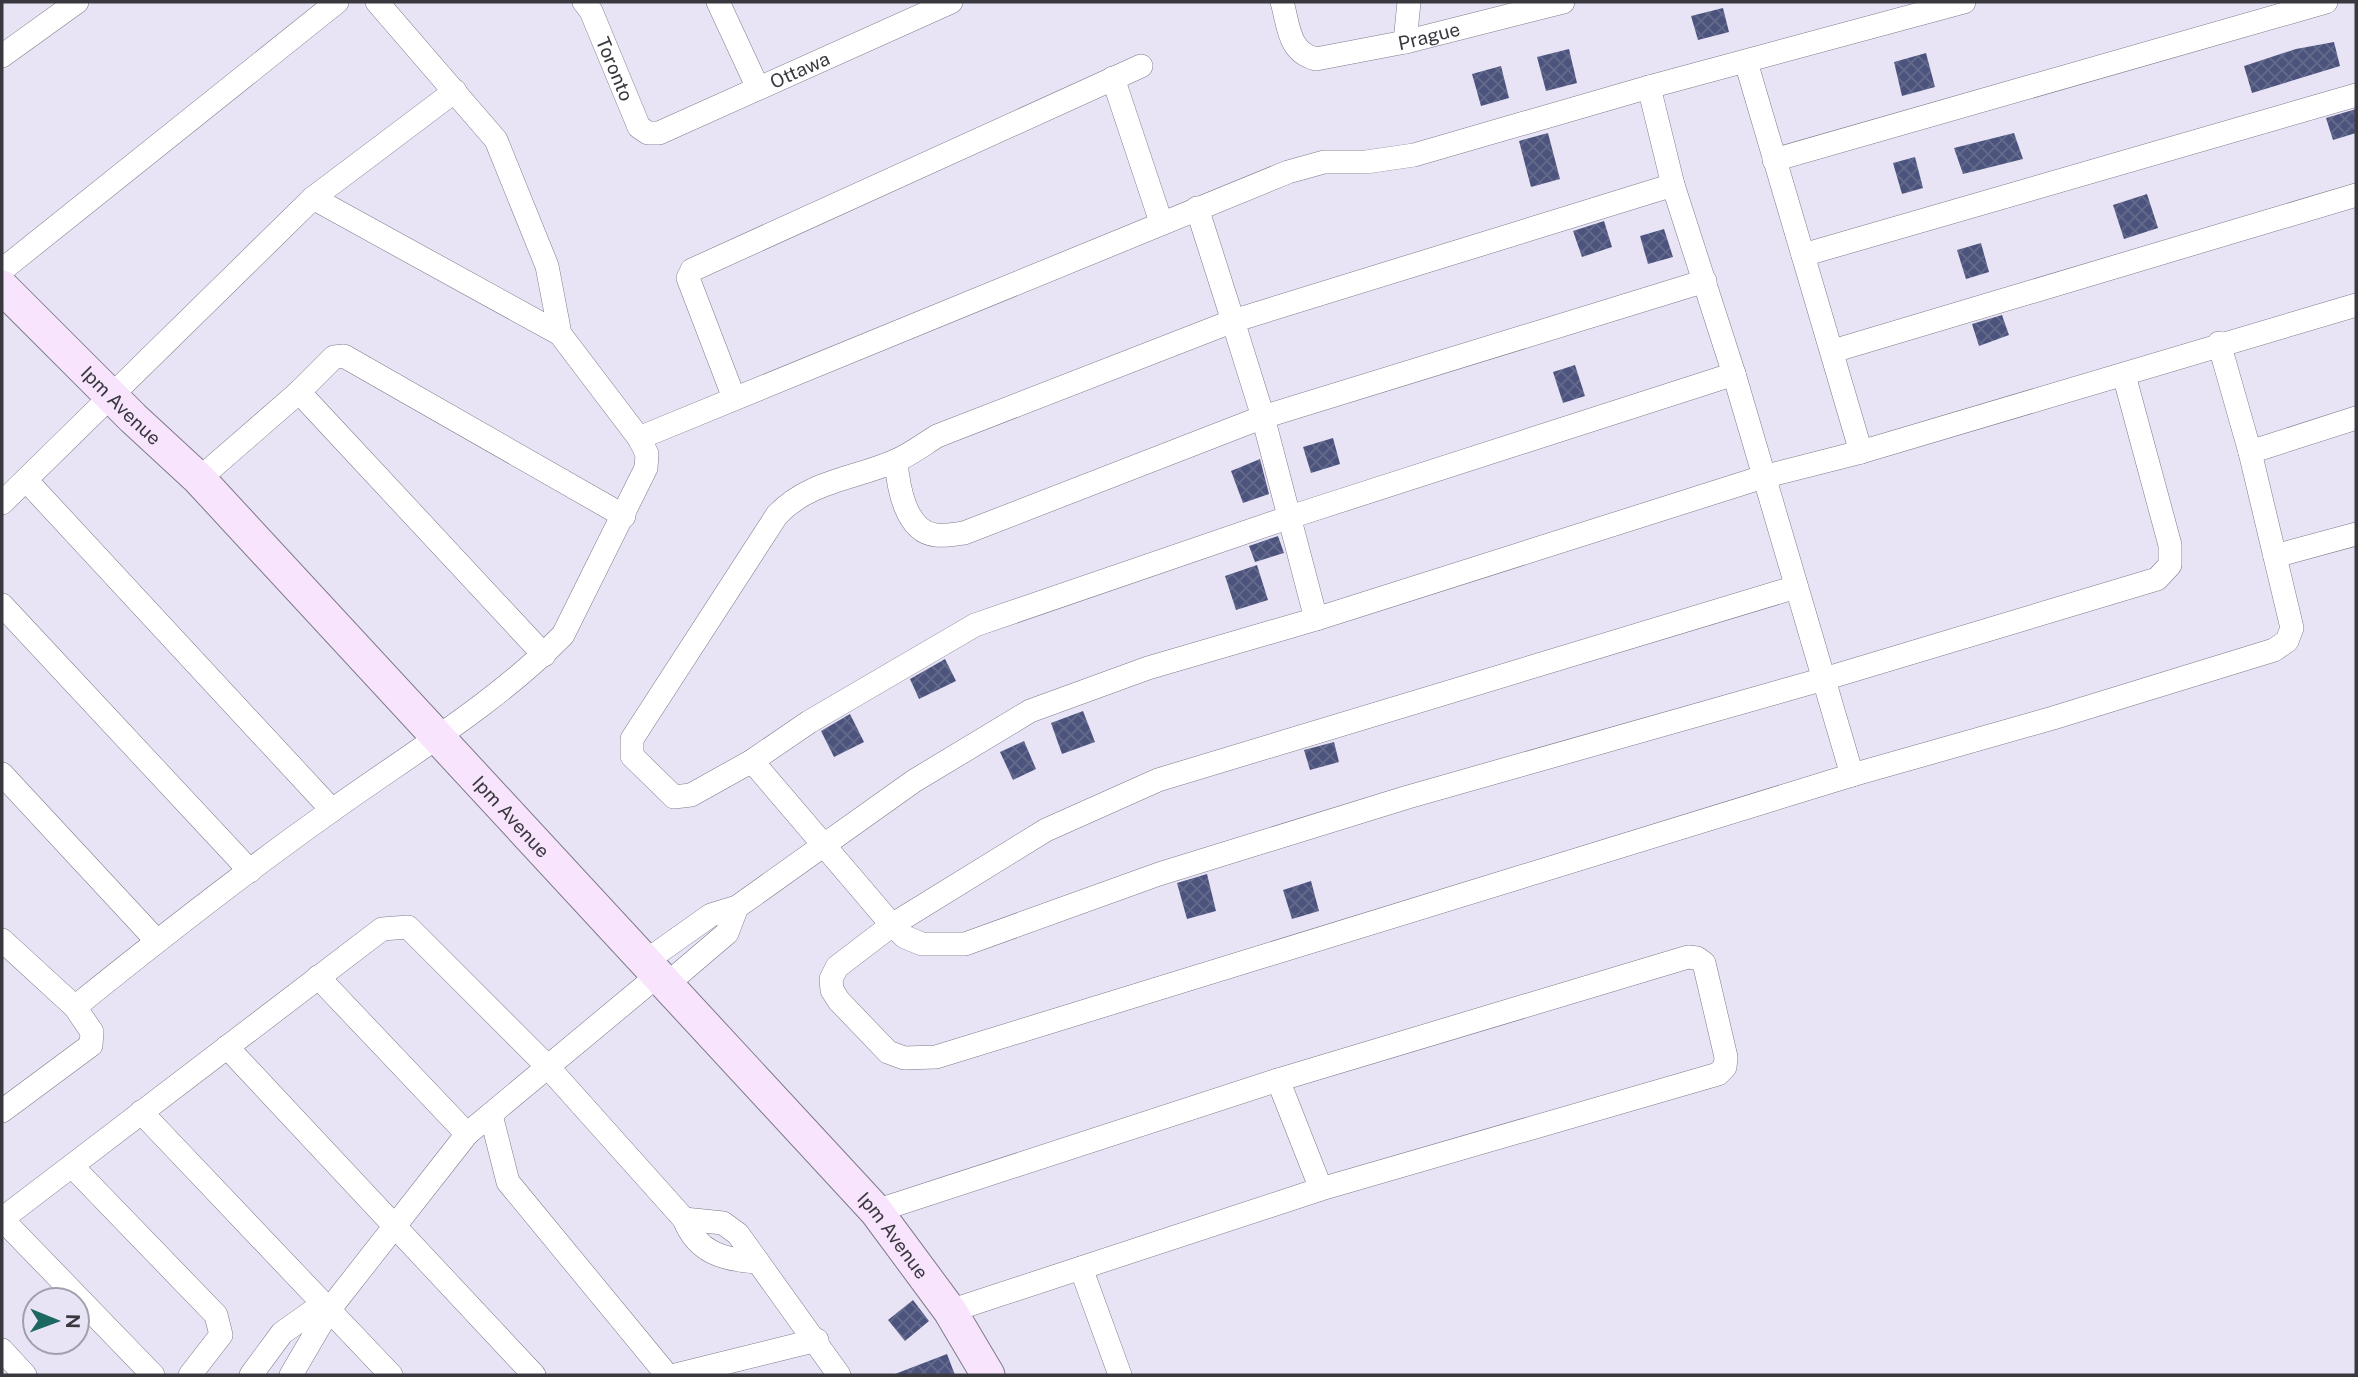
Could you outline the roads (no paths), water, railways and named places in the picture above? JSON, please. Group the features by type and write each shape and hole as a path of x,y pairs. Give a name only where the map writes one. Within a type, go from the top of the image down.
{"street":[{"path":"2,56 77,2"},
{"path":"2,270 337,2"},
{"path":"377,2 496,140 547,266 560,334"},
{"name":"Toronto","path":"583,2 590,11 639,127 648,133"},
{"path":"718,2 757,86"},
{"name":"Ottawa","path":"648,133 659,133 757,86 951,2"},
{"name":"Prague","path":"1282,2 1294,48 1303,56 1316,59 1405,42 1563,2"},
{"path":"1405,42 1409,2"},
{"path":"639,438 1288,172 1324,162 1366,162 1413,155 1649,87 1964,2"},
{"path":"1774,160 2326,2"},
{"path":"1746,62 1861,452"},
{"path":"734,398 688,278 692,270 1141,66"},
{"path":"1113,78 1161,222"},
{"path":"1649,87 1673,185 1734,374 1852,775"},
{"path":"2,503 313,198 455,91"},
{"path":"1803,256 2356,95"},
{"path":"1673,185 1233,321 937,436 896,461 809,490 792,499 777,514 632,739 632,756 674,797 691,795 752,761 809,722 975,625 1287,518 1734,374"},
{"path":"1833,351 2356,195"},
{"path":"75,1007 250,871 332,810 437,738 544,655 563,635 646,468 647,454 639,438 560,334 313,198"},
{"path":"1197,208 1263,417 1287,518 1316,619"},
{"path":"896,461 899,491 917,526 934,535 964,533 1263,417 1704,281"},
{"name":"Ipm Avenue","path":"2,287 199,479 876,1210 950,1311 988,1375"},
{"path":"291,1375 326,1307 396,1228 467,1135 656,974 711,915 737,907 914,781 1030,711 1148,668 1316,619 1763,477 1861,452 2124,375 2219,343 2356,305"},
{"path":"1796,587 1158,780 1046,830 891,925 837,967 831,979 832,990 857,1022 888,1052 904,1058 936,1058 1852,775 2053,718 2274,650 2287,641 2292,628 2250,452 2219,343"},
{"path":"199,479 299,392 334,357 344,356 624,516"},
{"path":"752,761 891,925 905,937 922,944 964,944 1159,874 1408,797 1824,679 2157,579 2170,565 2170,545 2124,375"},
{"path":"299,392 544,655"},
{"path":"2250,452 2356,418"},
{"path":"26,480 332,810"},
{"path":"2275,556 2356,534"},
{"path":"2,605 250,871"},
{"path":"2,774 157,941"},
{"path":"656,974 727,933 737,907"},
{"path":"153,1375 2,1219 382,929 408,927 548,1067 684,1219 689,1234 705,1250 728,1260 758,1262"},
{"path":"2,940 75,1007 92,1031 91,1045 2,1111"},
{"path":"876,1210 1278,1080 1688,957 1697,958 1704,963 1726,1057 1725,1067 1718,1074 1321,1189 950,1311"},
{"path":"318,977 467,1135"},
{"path":"226,1047 534,1375"},
{"path":"1278,1080 1321,1189"},
{"path":"141,1112 391,1375"},
{"path":"491,1115 508,1182 667,1375"},
{"path":"72,1166 216,1315 221,1335 190,1375"},
{"path":"684,1219 723,1223 738,1234 817,1340 839,1375"},
{"path":"1081,1268 1119,1375"},
{"path":"251,1375 282,1333 326,1307"},
{"path":"676,1375 817,1340"},
{"path":"2,1350 25,1375"}]}
